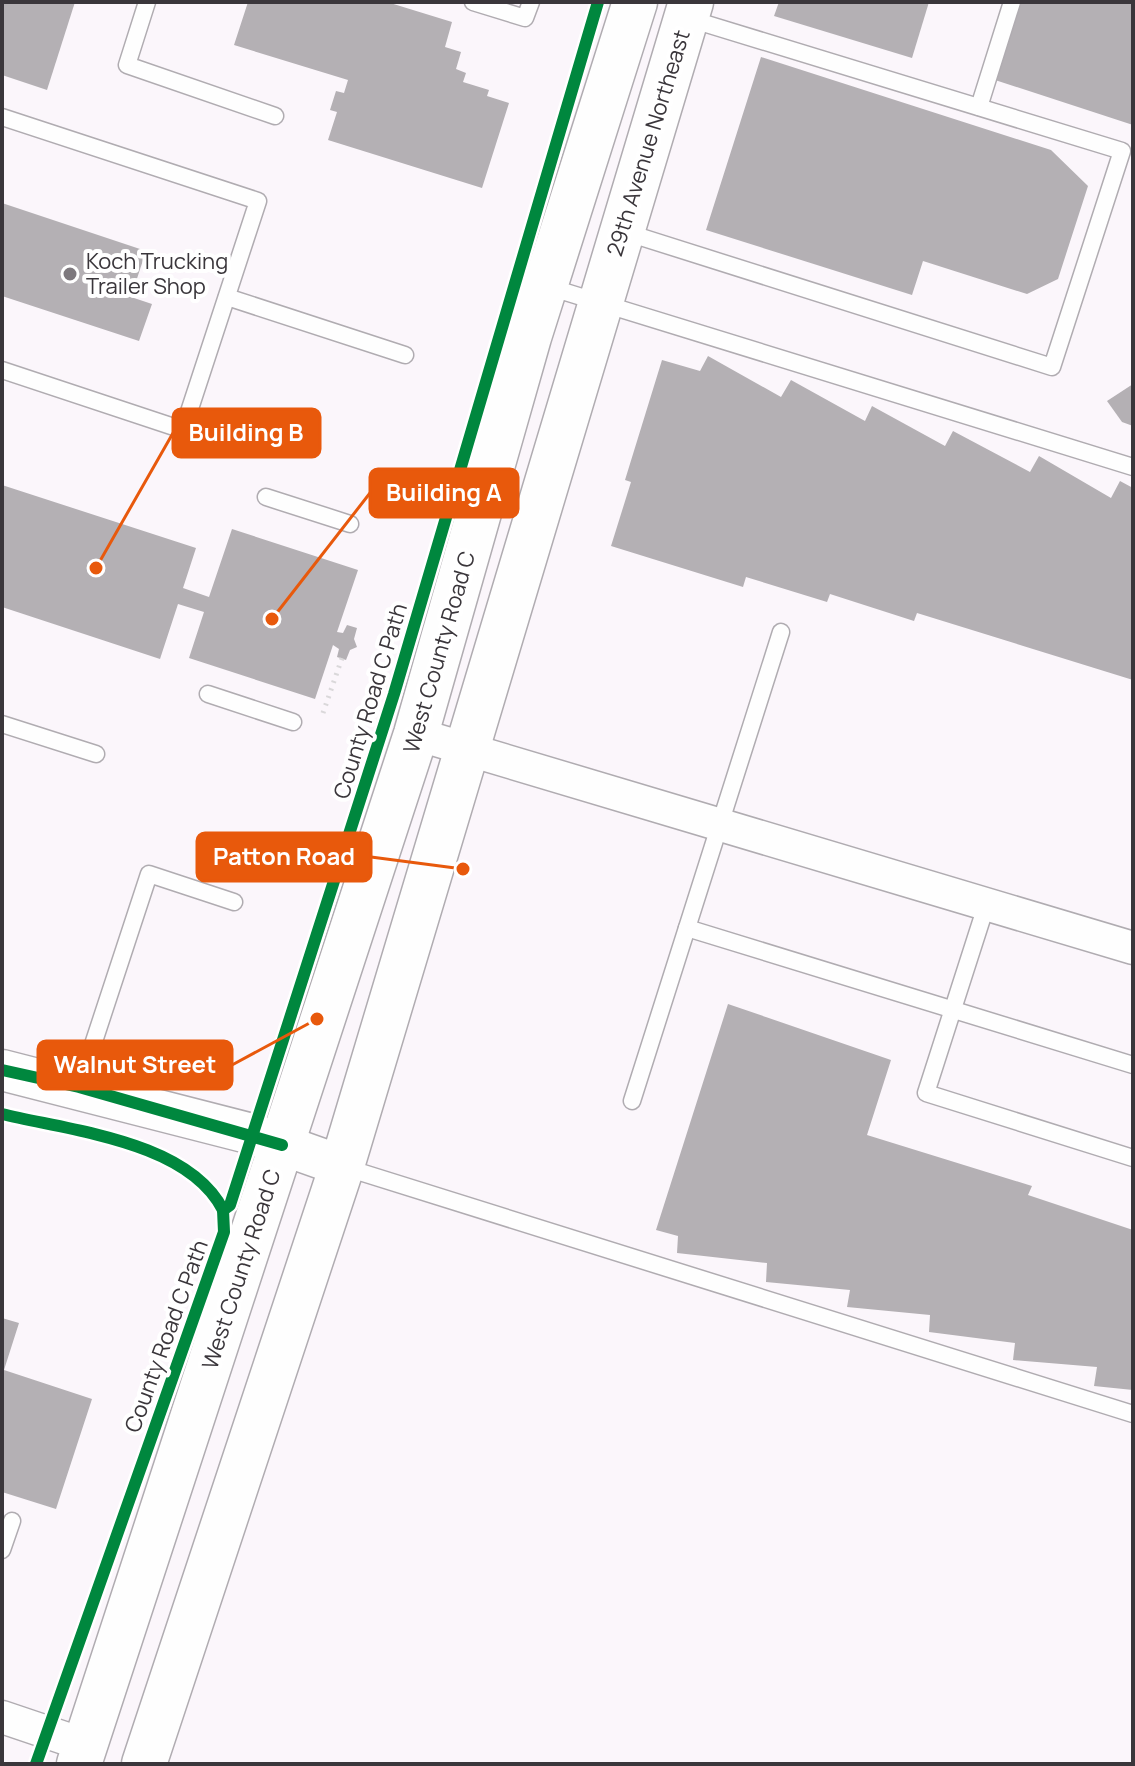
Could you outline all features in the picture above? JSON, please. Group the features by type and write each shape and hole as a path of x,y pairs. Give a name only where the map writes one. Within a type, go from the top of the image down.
{"main road":[{"path":"548,276 635,2"},
{"name":"29th Avenue Northeast","path":"603,293 688,10"},
{"name":"West County Road C","path":"82,1754 416,734 548,276"},
{"path":"144,1764 342,1166 470,750 603,293"}],"street":[{"path":"416,734 1133,948"},
{"path":"2,1070 79,1087 282,1145 342,1166"},
{"path":"2,1717 82,1754"}],"lane":[{"path":"147,2 127,65 275,116"},
{"path":"473,2 525,18 531,2"},
{"path":"979,107 1012,2"},
{"path":"621,231 1052,367 1122,151 688,10"},
{"path":"2,117 258,201 183,430 2,370"},
{"path":"548,276 1133,467"},
{"path":"227,297 405,355"},
{"path":"266,497 350,524"},
{"path":"632,1101 781,632"},
{"path":"208,694 293,722"},
{"path":"2,724 96,754"},
{"path":"79,1087 149,874 234,902"},
{"path":"986,906 926,1093 1133,1158"},
{"path":"687,928 1133,1065"},
{"path":"342,1166 1133,1414"},
{"path":"2,1550 12,1521"}],"path":[{"path":"323,713 342,658"}],"building":[{"path":"2,2 75,2 47,90 2,75"},
{"path":"248,2 387,2 452,22 445,47 461,52 456,69 466,73 463,82 489,90 487,96 509,103 482,188 328,140 337,112 330,110 336,91 344,93 348,80 234,45"},
{"path":"779,2 929,2 912,58 774,16"},
{"path":"1021,2 1133,2 1133,125 995,80"},
{"path":"761,57 1051,150 1088,186 1058,279 1027,294 923,261 912,295 706,230"},
{"name":"Koch Trucking Trailer Shop","path":"2,203 146,251 131,297 152,304 139,341 2,296"},
{"path":"708,356 781,397 791,380 865,421 872,406 945,446 953,431 1030,472 1039,456 1111,498 1120,481 1133,488 1133,680 917,613 914,621 830,594 827,602 746,577 743,587 611,546 631,482 625,480 662,360 700,371"},
{"path":"1133,384 1133,426 1122,422 1107,401"},
{"path":"2,485 196,548 183,588 209,597 232,529 358,570 337,632 343,633 347,625 357,628 354,639 357,647 350,650 346,660 337,657 339,649 333,645 315,699 189,658 204,612 178,604 160,659 2,607"},
{"path":"728,1004 891,1060 867,1135 1032,1186 1028,1195 1133,1230 1133,1390 1094,1386 1097,1367 1013,1360 1015,1343 929,1332 930,1315 847,1307 850,1290 766,1282 767,1263 677,1253 678,1236 656,1230"},
{"path":"2,1318 19,1323 4,1370 92,1399 56,1509 2,1492"}],"cycle path":[{"name":"County Road C Path","path":"36,1764 224,1232 223,1210 230,1205 394,694 598,2"},
{"path":"2,1070 79,1087 282,1145"},
{"path":"2,1114 125,1142 156,1154 183,1168 206,1187 223,1210"}],"place":[{"name":"Koch Trucking Trailer Shop","path":"70,274"},
{"name":"Building B","path":"96,568"},
{"name":"Building A","path":"272,619"},
{"name":"Patton Road","path":"463,869"},
{"name":"Walnut Street","path":"317,1019"}]}
